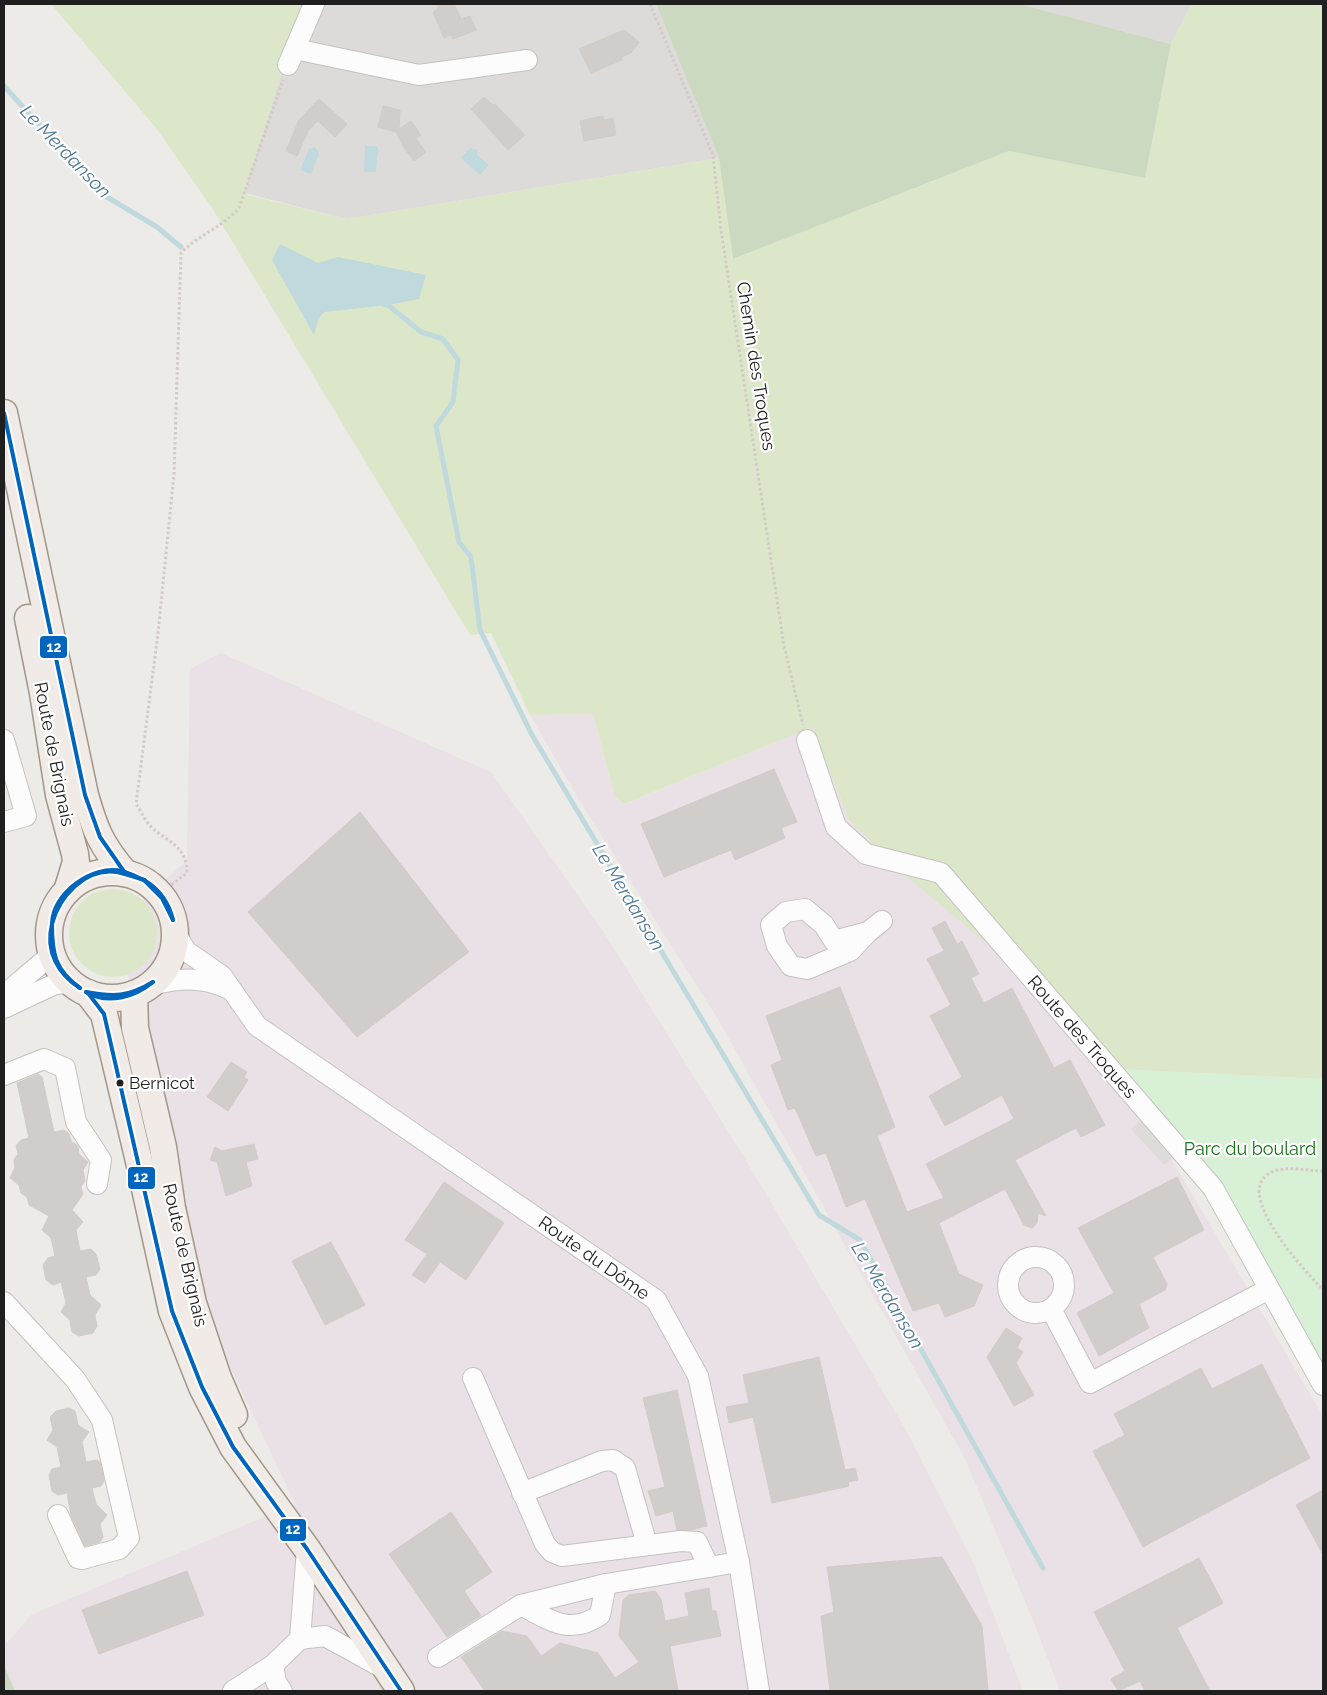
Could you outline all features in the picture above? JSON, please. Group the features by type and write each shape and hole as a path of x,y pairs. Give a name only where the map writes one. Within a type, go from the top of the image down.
{"main road":[{"name":"Route de Brignais","path":"4,413 85,795 98,836 106,850 125,873"},
{"name":"Route de Brignais","path":"4,500 43,693 59,794 75,854 76,862 67,891"},
{"path":"112,871 125,873 150,883 163,897 172,914 176,934 173,954 164,971 142,990 118,998 103,998 79,988 59,970 51,955 48,934 52,913 67,891 95,873 112,871"},
{"name":"Route de Brignais","path":"79,988 104,1014 172,1311 202,1387 234,1447 307,1549 401,1691"},
{"name":"Route de Brignais","path":"142,990 135,1028 163,1147 172,1208 192,1303 218,1378 275,1504"}],"street":[{"path":"314,4 292,57 419,75 527,60"},
{"path":"4,740 26,816 4,822"},
{"name":"Route des Troques","path":"807,740 836,827 866,854 941,873 1213,1188 1323,1385"},
{"path":"805,909 824,925 834,941 875,926 850,950 807,969 791,966 776,946 771,924 786,912 805,909"},
{"name":"Route du Dôme","path":"176,934 186,951 222,976 257,1026 656,1300 698,1376 739,1562 759,1691"},
{"path":"4,995 51,955"},
{"path":"142,990 177,979 200,979 232,991"},
{"path":"4,1008 55,984 79,988"},
{"path":"4,1075 44,1059 64,1068 76,1122 101,1160 97,1184"},
{"path":"1051,1308 1090,1383 1270,1290"},
{"path":"4,1302 75,1380 102,1420 129,1538 119,1549 82,1559 78,1558 58,1515"},
{"path":"474,1378 522,1494 545,1544 552,1552 562,1556 681,1540 697,1542 709,1567"},
{"path":"522,1494 602,1461 613,1460 625,1468 647,1545"},
{"path":"300,1639 307,1549"},
{"path":"438,1657 520,1606 606,1584 739,1562"},
{"path":"520,1606 559,1625 589,1623 600,1615 606,1584"},
{"path":"233,1691 273,1665 300,1639 325,1636 385,1669"},
{"path":"273,1665 276,1682 282,1691"}],"path":[{"name":"Chemin des Troques","path":"650,4 713,155 723,240 784,646 807,740"},
{"path":"163,897 171,885 187,873 187,860 176,845 151,826 136,804 158,633 174,474 181,253 194,240 229,220 239,208 292,57"},
{"path":"1323,1171 1280,1169 1266,1175 1260,1186 1261,1201 1270,1222 1290,1255 1323,1290"}],"shaded area":[{"path":"303,4 656,4 719,158 347,219 244,193"},
{"path":"1020,4 1192,4 1171,44"},
{"path":"221,653 491,772 603,931 744,1157 910,1437 974,1564 1023,1691 15,1691 4,1665 4,1646 31,1615 295,1504 209,1322 155,1053 111,928 187,860 190,669"},
{"path":"593,714 615,796 625,804 812,727 849,820 939,852 1113,1073 1176,1167 1323,1416 1323,1691 1060,1691 1034,1623 965,1459 716,1016 582,805 530,715"},
{"path":"1142,1119 1173,1158 1164,1165 1131,1129"}],"green space":[{"path":"51,4 303,4 244,194 347,219 719,158 733,259 1009,151 1145,178 1171,44 1192,4 1323,4 1323,1079 1115,1069 1078,1019 908,878 849,820 812,727 624,804 615,796 593,714 530,715 491,633 470,635 212,208 156,128"},
{"path":"656,4 1020,4 1171,44 1145,178 1009,151 733,259 719,158"},
{"path":"113,889 130,892 144,902 154,916 157,933 154,950 144,964 130,974 113,977 96,974 82,964 72,950 69,933 72,916 82,902 96,892"},
{"name":"Parc du boulard","path":"1115,1069 1323,1079 1323,1385 1213,1188"},
{"path":"4,1665 15,1691 4,1691"}],"water":[{"path":"365,146 377,146 379,151 376,172 364,172"},
{"path":"315,147 319,154 311,174 300,170 309,149"},
{"path":"470,148 477,150 477,155 489,165 480,175 461,158"},
{"path":"280,244 318,263 338,257 426,275 419,299 388,305 324,312 319,318 314,335 272,260"}],"building":[{"path":"439,4 454,4 461,19 470,16 476,30 453,39 451,35 444,38 433,12 437,10"},
{"path":"624,30 639,42 631,53 621,57 622,60 591,73 579,49"},
{"path":"484,97 493,105 495,104 525,135 508,150 471,109"},
{"path":"319,99 347,124 335,137 318,121 308,131 297,156 286,151 299,120"},
{"path":"383,106 400,110 399,129 411,121 421,135 416,139 426,152 414,161 396,132 378,127"},
{"path":"603,116 604,120 613,118 616,135 584,141 580,121"},
{"path":"774,769 797,822 781,828 785,838 735,860 731,850 664,877 641,824"},
{"path":"360,812 469,952 357,1037 248,912"},
{"path":"945,921 957,944 962,941 979,974 971,978 984,1003 1012,988 1054,1068 1070,1060 1105,1125 1081,1137 1076,1128 1015,1160 1046,1216 1038,1213 1037,1223 1032,1228 1024,1225 1005,1189 939,1223 959,1274 983,1285 974,1306 945,1317 939,1303 913,1311 865,1199 846,1207 826,1153 816,1156 795,1108 788,1110 771,1065 782,1060 766,1016 840,987 895,1127 877,1136 907,1212 944,1198 926,1164 1014,1119 1002,1095 945,1126 929,1096 962,1077 930,1016 951,1005 927,959 944,951 932,928"},
{"path":"231,1062 247,1072 244,1077 248,1080 228,1111 207,1097"},
{"path":"38,1074 42,1077 54,1132 64,1130 69,1134 71,1141 78,1146 79,1154 88,1162 83,1170 85,1180 81,1187 83,1194 72,1210 83,1222 76,1230 80,1251 91,1249 96,1254 100,1269 96,1275 86,1277 90,1295 101,1305 95,1315 97,1326 93,1333 79,1336 72,1332 70,1320 61,1312 66,1303 61,1282 53,1285 46,1280 43,1265 48,1258 55,1256 51,1238 42,1230 49,1216 29,1205 27,1197 21,1193 19,1185 10,1178 15,1167 14,1160 18,1154 16,1146 21,1140 29,1138 17,1083"},
{"path":"254,1144 258,1159 246,1162 252,1186 226,1196 217,1162 210,1160 215,1147 222,1151"},
{"path":"1177,1177 1204,1230 1153,1257 1167,1284 1165,1290 1139,1304 1149,1328 1099,1356 1077,1313 1114,1293 1078,1228"},
{"path":"444,1182 504,1223 466,1280 440,1262 425,1283 412,1275 427,1254 405,1240"},
{"path":"331,1242 365,1305 325,1325 292,1261"},
{"path":"1006,1328 1022,1338 1017,1348 1023,1352 1016,1363 1034,1395 1014,1406 987,1357"},
{"path":"819,1357 845,1470 855,1468 858,1480 848,1482 849,1486 772,1503 753,1417 729,1423 726,1407 749,1403 743,1375"},
{"path":"1262,1364 1310,1458 1143,1547 1093,1451 1125,1435 1114,1414 1201,1368 1212,1389"},
{"path":"677,1390 707,1526 690,1530 677,1530 673,1511 656,1516 648,1491 665,1487 643,1398"},
{"path":"69,1408 75,1411 78,1425 89,1432 82,1442 86,1462 96,1460 100,1462 104,1481 101,1486 92,1488 96,1504 107,1515 100,1524 103,1537 100,1542 85,1546 71,1515 67,1493 58,1495 52,1491 49,1475 52,1469 61,1467 57,1447 47,1440 53,1430 50,1417 56,1411"},
{"path":"1323,1490 1323,1555 1296,1505"},
{"path":"451,1512 492,1572 464,1591 481,1616 447,1637 389,1554"},
{"path":"942,1557 982,1626 988,1691 830,1691 821,1616 834,1612 827,1567"},
{"path":"1199,1558 1223,1603 1177,1628 1210,1691 1145,1691 1140,1681 1118,1691 1111,1679 1125,1671 1094,1612"},
{"path":"187,1571 204,1615 99,1654 82,1610"},
{"path":"709,1588 712,1611 716,1611 721,1636 670,1646 678,1691 485,1691 461,1657 502,1631 527,1636 541,1656 560,1643 598,1653 615,1678 639,1662 619,1636 623,1600 629,1595 655,1591 661,1599 665,1621 689,1616 685,1593"}],"waterway":[{"name":"Le Merdanson","path":"4,86 102,194 157,227 181,247"},
{"name":"Le Merdanson","path":"383,304 388,305 421,332 443,339 458,360 453,402 436,426 459,542 471,557 480,630 532,735 819,1215 860,1240 1043,1568"}],"transit line":[{"name":"12","path":"4,413 85,795 100,837 125,873"},
{"name":"12","path":"52,924 54,913 66,892 87,877 98,872 110,870 122,871 144,880"},
{"name":"12","path":"52,924 55,914 67,894 84,879 94,874 117,872 144,880"},
{"name":"12","path":"144,880 163,897 173,920"},
{"name":"12","path":"144,880 162,898 173,920"},
{"name":"12","path":"52,924 54,953 60,968 80,988"},
{"name":"12","path":"52,924 50,943 55,961 65,976 80,988"},
{"name":"12","path":"86,992 121,995 136,991 153,982"},
{"name":"12","path":"86,992 103,998 121,998 138,992 153,982"},
{"name":"12","path":"88,993 104,1014 172,1311 202,1387 233,1447 307,1549 401,1691"}],"place":[{"name":"Bernicot","path":"120,1083"}]}
